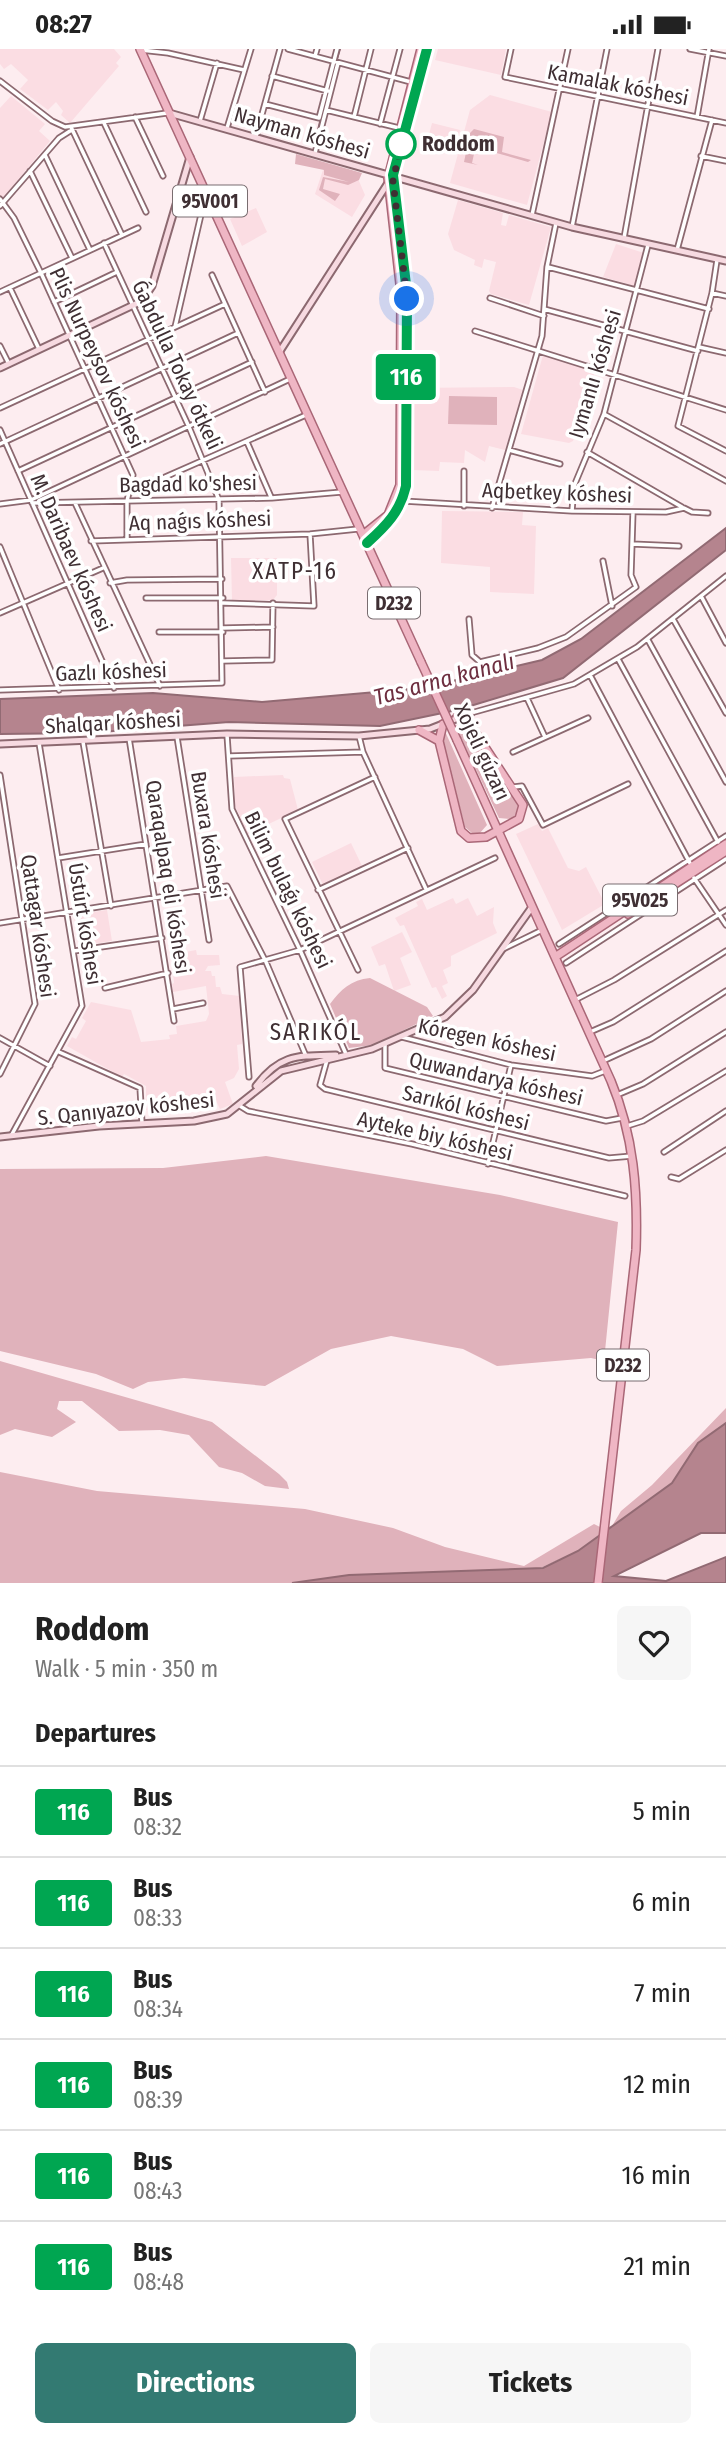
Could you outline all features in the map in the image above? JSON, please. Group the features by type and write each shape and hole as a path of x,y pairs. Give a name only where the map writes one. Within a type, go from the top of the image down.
{"main road":[{"path":"367,533 390,523 403,501 406,476 404,299 391,179 399,128 421,49"},
{"path":"391,179 427,49"},
{"name":"Xojeli gúzarı","path":"141,50 344,492 367,533 367,543 603,1061 624,1118 632,1156 637,1212 633,1276 598,1583"},
{"path":"367,533 388,515 400,485 404,386"},
{"path":"469,723 471,713"},
{"path":"443,724 436,734 461,831 475,839 486,837 515,823 523,815 523,804 469,723 457,717"},
{"path":"419,730 436,734"},
{"name":"95V025","path":"692,869 722,843"},
{"name":"95V025","path":"556,959 692,869 726,851"}],"street":[{"path":"227,128 251,49"},
{"path":"256,136 279,49"},
{"path":"288,49 412,82"},
{"path":"315,56 317,49"},
{"path":"315,153 337,49"},
{"path":"354,117 371,49"},
{"path":"380,124 400,49"},
{"name":"Kamalak kóshesi","path":"511,49 505,77 557,90 726,123"},
{"path":"532,215 568,49"},
{"path":"572,227 607,49"},
{"path":"624,240 658,49"},
{"path":"690,49 726,56"},
{"path":"141,50 217,63 244,71"},
{"path":"696,117 708,51"},
{"path":"200,121 217,63"},
{"path":"272,76 329,91"},
{"path":"0,81 52,121 70,129 122,235"},
{"path":"265,104 319,118 329,91"},
{"path":"326,110 399,128"},
{"name":"Nayman kóshesi","path":"70,129 169,113 315,153 391,179 556,223 726,261"},
{"path":"135,117 163,176"},
{"path":"677,251 712,120"},
{"path":"104,123 146,212"},
{"path":"1,202 70,129"},
{"path":"45,155 90,250"},
{"path":"701,156 726,161"},
{"path":"0,368 142,301 152,286 190,157"},
{"path":"30,171 72,258"},
{"path":"280,351 391,179"},
{"path":"175,327 203,206 209,199"},
{"name":"Plis Nurpeysov kóshesi","path":"1,202 41,273 133,475 127,501 127,539"},
{"path":"492,508 538,351 544,316 547,267 556,223"},
{"path":"0,292 138,227"},
{"name":"Ǵabdulla Tokay ótkeli","path":"104,243 190,427 219,500 223,600 222,683"},
{"name":"Iymanlı kóshesi","path":"572,511 574,486 604,414 648,245"},
{"path":"718,260 709,309 678,426 726,451"},
{"path":"547,267 709,309"},
{"path":"54,302 117,272"},
{"path":"212,275 265,392"},
{"path":"9,287 39,349"},
{"path":"712,293 726,296"},
{"path":"490,298 544,316"},
{"path":"0,408 225,304"},
{"path":"544,309 626,332 726,353"},
{"path":"475,331 726,410"},
{"path":"3,443 238,333"},
{"path":"0,346 9,364"},
{"path":"18,471 251,362"},
{"path":"0,504 31,501 292,378"},
{"path":"130,493 308,414"},
{"path":"604,414 726,481"},
{"name":"M. Daribaev kóshesi","path":"0,430 3,443 18,471 114,688"},
{"path":"247,442 272,498"},
{"path":"509,450 560,464"},
{"path":"587,452 684,508"},
{"path":"464,471 464,506"},
{"name":"Bagdad ko'shesi","path":"31,501 75,503 219,500 344,492"},
{"name":"Aqbetkey kóshesi","path":"403,501 572,511 666,512 684,508 692,512 708,513"},
{"path":"75,503 160,686"},
{"path":"469,619 472,655 484,662 566,637 636,587 631,575 633,512"},
{"name":"Aq naǵıs kóshesi","path":"91,541 367,533"},
{"path":"146,598 314,605 310,534"},
{"path":"632,544 679,545"},
{"path":"0,547 59,690"},
{"path":"603,561 612,606"},
{"path":"0,564 6,562"},
{"path":"0,613 103,568"},
{"path":"443,724 457,717 574,684 647,639 726,576"},
{"path":"110,583 127,580 222,579"},
{"path":"701,596 726,643"},
{"path":"223,661 272,660 273,603"},
{"path":"673,619 726,713"},
{"path":"159,632 273,627"},
{"path":"647,639 726,782"},
{"path":"618,659 722,843 726,837"},
{"path":"590,675 692,869 726,925"},
{"name":"Gazlı kóshesi","path":"0,690 222,683"},
{"path":"526,697 545,737"},
{"path":"513,752 588,718"},
{"name":"Shalqar kóshesi","path":"0,744 227,733 359,736 419,730"},
{"name":"Bilim bulaǵı kóshesi","path":"227,733 232,809 300,950 346,1054"},
{"name":"Buxara kóshesi","path":"177,735 209,940"},
{"path":"359,736 363,752 426,889"},
{"name":"Qaraqalpaq eli kóshesi","path":"129,738 157,898 174,1021"},
{"path":"83,742 111,907"},
{"name":"Ústúrt kóshesi","path":"11,1136 82,1006 39,743"},
{"path":"229,756 363,752"},
{"name":"Qattagar kóshesi","path":"0,775 35,1004 0,1074"},
{"path":"358,970 285,819 374,777"},
{"path":"512,788 516,784 522,786 543,825 628,784"},
{"path":"58,858 146,843"},
{"path":"318,890 408,848"},
{"path":"249,1077 240,967 265,963 300,950 495,858"},
{"path":"559,944 692,869 726,859"},
{"path":"566,963 692,869"},
{"path":"0,923 227,886 306,1056"},
{"name":"S. Qanıyazov kóshesi","path":"249,1095 281,1071 384,1044 445,1017 460,1006 532,907"},
{"path":"575,1000 614,980 726,910"},
{"path":"503,949 543,930"},
{"path":"74,951 163,938"},
{"path":"590,1032 613,1022 726,951"},
{"path":"105,988 168,973"},
{"path":"603,1061 628,1051 726,991"},
{"path":"173,1009 203,1003"},
{"path":"617,1095 643,1084 726,1032"},
{"name":"Kóregen kóshesi","path":"402,1037 511,1065 592,1076 607,1070"},
{"path":"0,1038 50,1066"},
{"name":"Quwandarya kóshesi","path":"384,1044 384,1068 606,1121 624,1118"},
{"path":"58,1052 140,1089 142,1124"},
{"name":"S. Qanıyazov kóshesi","path":"0,1137 211,1119 240,1106 279,1061 306,1056 346,1054"},
{"name":"Sarıkól kóshesi","path":"327,1059 320,1086 325,1089 609,1158 632,1156"},
{"path":"488,1164 511,1065"},
{"path":"626,1127 643,1121 726,1071"},
{"name":"Ayteke biy kóshesi","path":"240,1106 248,1111 412,1144 625,1196"},
{"path":"664,1152 726,1111"},
{"path":"18,1123 23,1135"},
{"path":"671,1177 679,1179 726,1150"}],"shaded area":[{"path":"0,49 114,49 121,57 116,63 119,66 70,123 61,115 63,111 56,102 48,110 20,89 28,80 11,64 4,69 0,64"},
{"path":"438,49 506,49 501,75 435,60"},
{"path":"490,95 552,112 527,205 450,183 470,110"},
{"path":"11,96 45,124 39,131 50,141 3,198 0,196 0,108"},
{"path":"432,123 460,130 454,154 426,146"},
{"path":"474,129 504,137 502,152 531,160 528,162 493,152 497,138 490,136 489,140 479,138 477,144 487,147 486,150 469,146 467,152 474,154 472,163 478,165 464,162 470,133"},
{"path":"296,154 362,173 359,180 348,185 325,179 323,189 340,194 335,201 319,190 323,177 349,182 324,175 324,170 295,164"},
{"path":"323,170 350,177 356,174 365,195 352,217 315,194"},
{"path":"458,200 503,213 501,225 506,226 509,215 551,227 529,305 491,294 489,291 496,262 484,259 482,268 474,265 475,260 454,250 448,234"},
{"path":"256,208 267,232 242,246 230,219"},
{"path":"616,244 644,253 635,286 603,277"},
{"path":"543,355 595,371 573,441 569,443 521,434"},
{"path":"514,387 523,390 505,450 489,446 485,462 465,450 464,463 440,462 439,471 413,470 412,388"},
{"path":"449,396 497,397 497,425 448,424"},
{"path":"442,511 523,512 522,525 536,526 534,594 490,592 490,567 441,563"},
{"path":"726,528 726,550 563,678 457,710 380,726 229,722 88,733 0,734 0,699 153,693 262,702 422,688 542,660 581,639"},
{"path":"231,558 277,558 277,566 269,566 269,572 277,572 277,595 273,600 232,601"},
{"path":"455,725 466,729 517,801 520,810 511,819 499,818"},
{"path":"444,729 487,825 479,834 473,834 465,827 443,740"},
{"path":"283,775 284,778 290,779 298,810 248,834 235,806 234,777"},
{"path":"538,824 542,831 548,828 568,868 579,871 586,867 605,904 562,930 516,834"},
{"path":"351,843 363,868 324,887 312,862"},
{"path":"453,898 456,904 468,898 477,916 494,907 493,923 497,933 451,956 451,966 443,970 448,983 442,986 447,996 442,999 436,987 432,988 404,925 400,926 395,918 418,906 416,902 422,899 427,910"},
{"path":"107,910 112,941 86,945 84,938 77,939 74,915"},
{"path":"402,932 412,952 400,958 411,985 394,991 385,964 379,966 371,947"},
{"path":"196,950 197,955 219,955 220,965 208,966 205,971 211,971 212,976 215,976 216,987 220,987 222,994 240,996 242,1044 237,1045 239,1069 234,1078 225,1082 233,1104 220,1109 216,1101 203,1106 146,1110 146,1086 124,1074 122,1077 67,1046 72,1037 76,1039 86,1021 82,1018 91,1002 131,1010 141,1042 170,1039 169,1035 177,1034 176,1026 206,1021 209,1014 206,986 173,992 173,972 182,971 180,953"},
{"path":"370,978 427,1007 433,1016 373,1045 349,1048 330,1004 347,986"},
{"path":"266,1156 500,1195 618,1222 604,1361 591,1358 497,1366 463,1349 391,1336 331,1349 265,1386 184,1378 148,1382 133,1389 96,1374 0,1351 0,1169 163,1168"},
{"path":"0,1361 212,1422 279,1474 287,1482 289,1489 265,1486 242,1473 219,1467 189,1435 160,1430 119,1431 82,1401 59,1401 57,1409 76,1422 52,1437 15,1429 0,1435"},
{"path":"726,1408 726,1423 698,1443 677,1478 662,1492 578,1551 536,1570 349,1575 292,1583 0,1583 0,1472 97,1491 305,1509 393,1528 445,1547 524,1566 594,1524 602,1528 612,1526 621,1511 652,1485"},
{"path":"726,1423 726,1533 701,1533 614,1576 666,1581 726,1557 726,1583 292,1583 349,1575 543,1568 578,1551 672,1483 698,1443"}],"waterway":[{"path":"337,59 340,49"},
{"path":"329,88 335,65"},
{"path":"317,134 327,93"}],"bus line":[{"name":"116","path":"367,543 390,523 403,501 406,486 407,293 393,175 427,49"}],"place":[{"name":"Roddom","path":"401,144"}],"district":[{"name":"XATP-16","path":"295,571"},
{"name":"SARIKÓL","path":"316,1032"}],"route":[{"path":"401,144 393,181 407,299"}],"water label":[{"name":"Tas arna kanalı","path":"444,679"}]}
